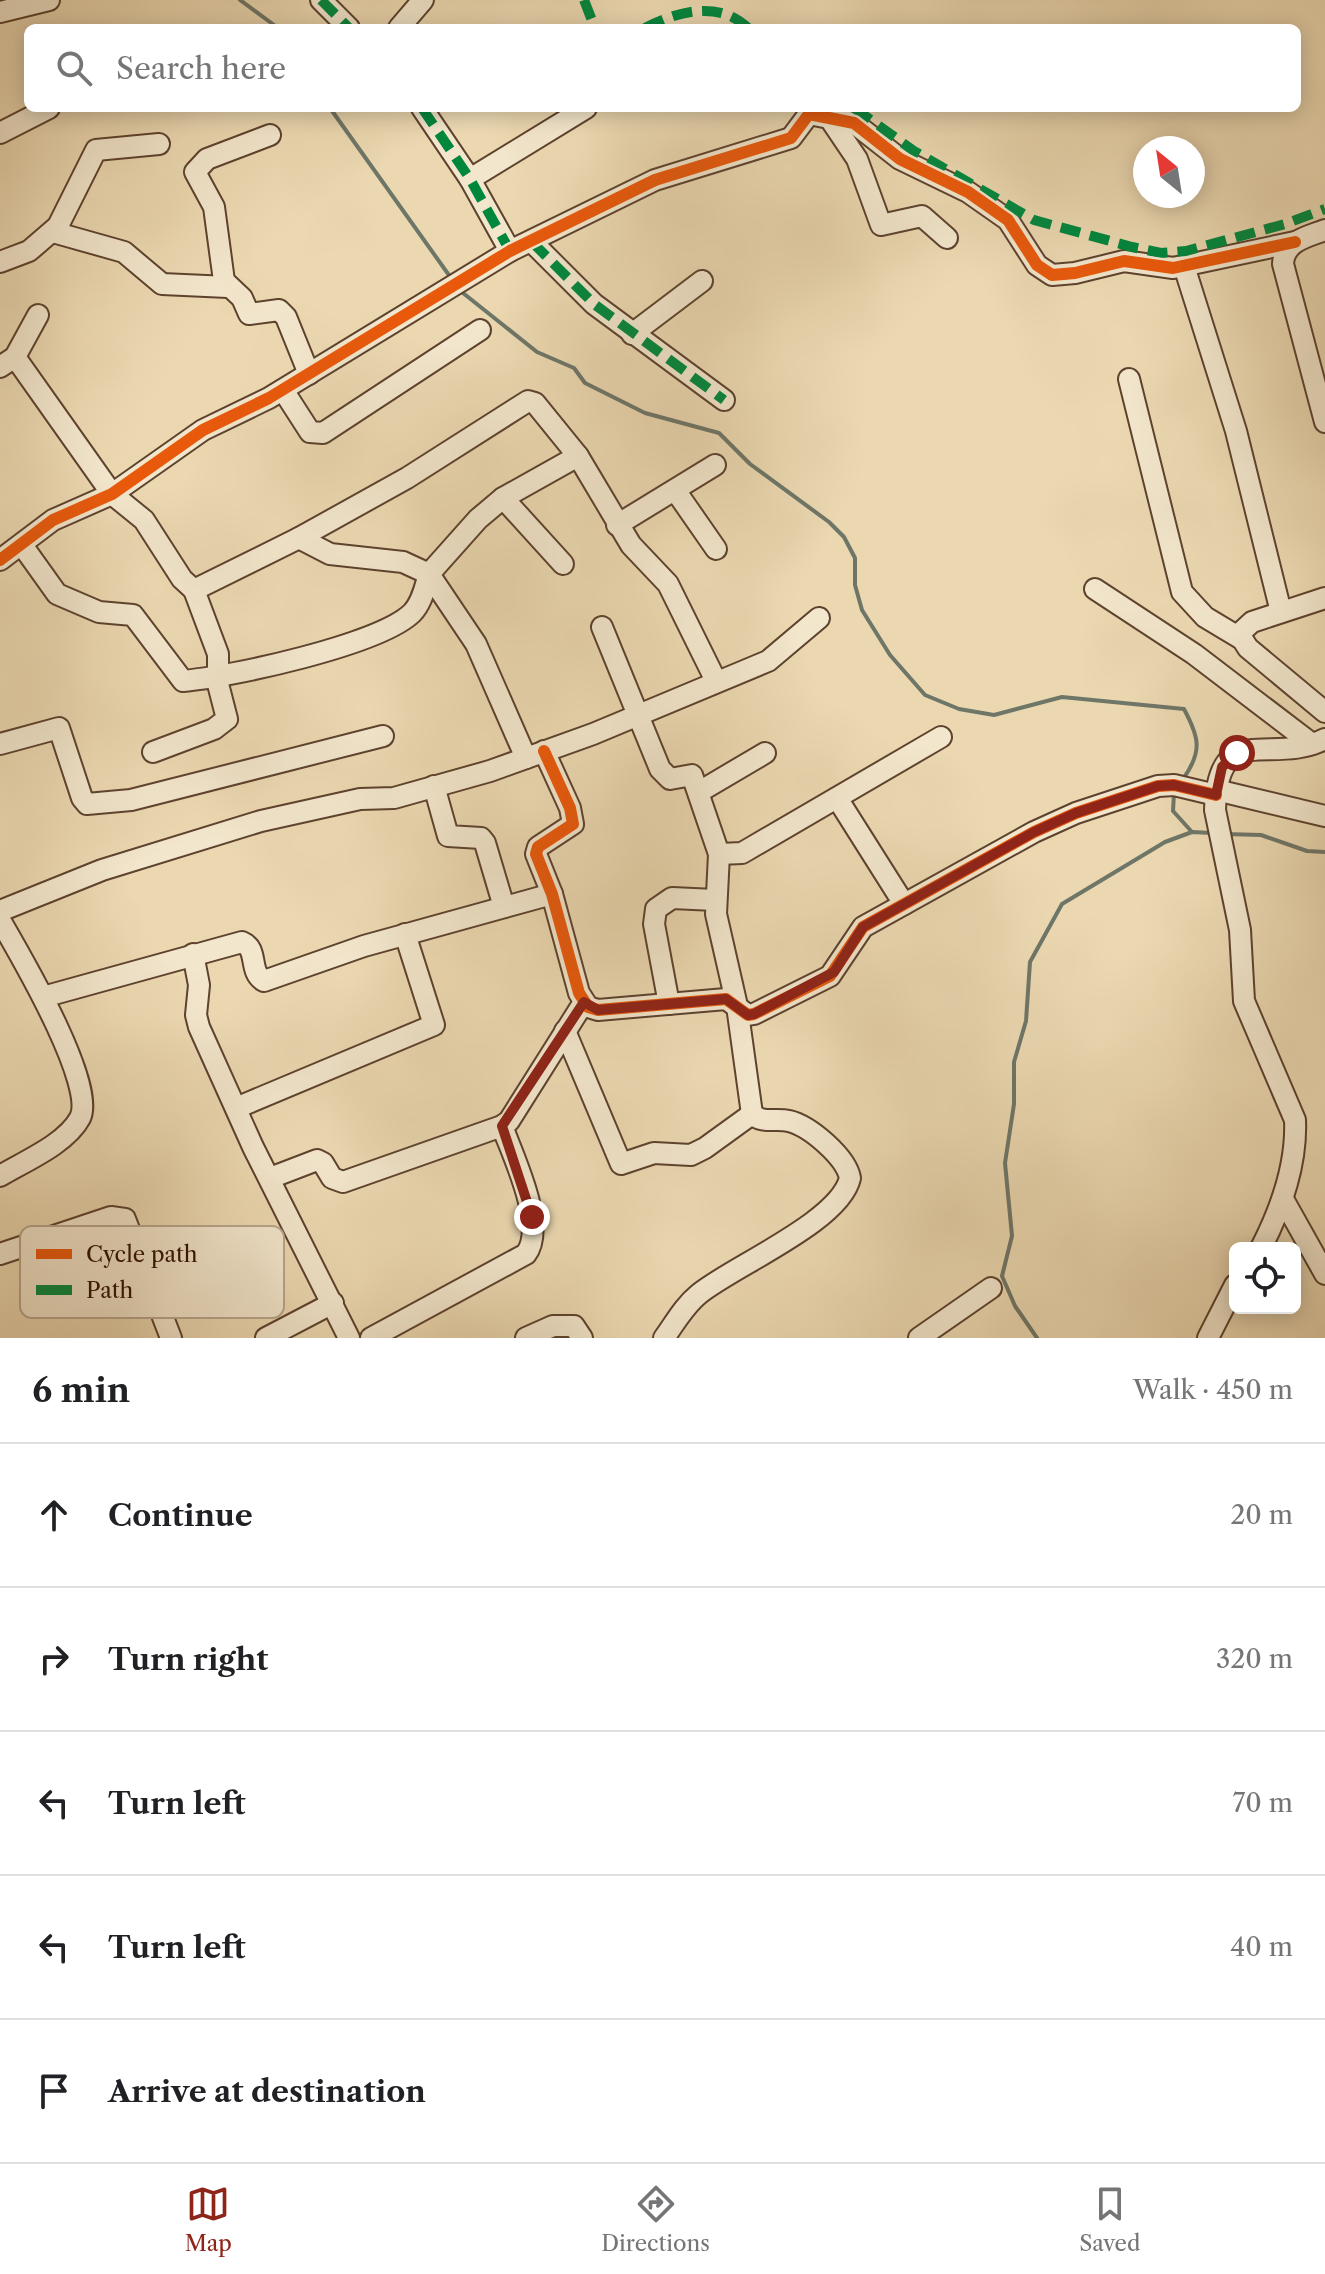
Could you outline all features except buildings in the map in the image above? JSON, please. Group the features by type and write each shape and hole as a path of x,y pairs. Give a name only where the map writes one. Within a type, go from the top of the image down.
{"street":[{"path":"0,12 49,0"},
{"path":"402,24 423,0"},
{"path":"323,1 345,24"},
{"path":"0,133 41,112"},
{"path":"427,112 470,179 510,251"},
{"path":"470,179 579,112"},
{"path":"1,557 71,510 112,494 203,430 283,390 510,251 655,180 791,138 806,116 828,116 859,127 900,159 968,192 1014,226 1037,265 1046,273 1075,273 1124,261 1163,268 1184,266 1295,242 1325,230"},
{"path":"828,116 857,159 881,225 922,216 947,238"},
{"path":"270,135 207,159 195,172 214,207 221,273 228,287 242,298 249,314 279,310 286,317 309,374"},
{"path":"0,262 29,251 53,232 96,150 159,144"},
{"path":"53,232 124,252 162,284 228,287"},
{"path":"532,242 594,304 724,400"},
{"path":"1295,242 1283,256 1284,278 1325,422"},
{"path":"1184,266 1236,431 1281,612"},
{"path":"632,334 702,281"},
{"path":"38,315 8,362 112,494 144,520 182,579 194,590 218,654 218,676 227,719 223,724 153,752"},
{"path":"283,390 310,432 323,433 480,330"},
{"path":"1129,379 1179,586 1192,606 1240,638 1325,712"},
{"path":"194,590 299,538 407,478 528,401 535,403 578,456 617,525 668,584 716,681"},
{"path":"22,545 57,594 99,612 133,615 178,678 183,681 237,675 346,644 403,621 419,606 429,574 478,519 503,498 578,456"},
{"path":"617,525 715,465"},
{"path":"675,490 716,549"},
{"path":"503,498 563,564"},
{"path":"299,538 330,554 403,562 429,574 476,644 535,754 573,816 569,829 538,847 540,868 552,894 584,1002 598,1010 726,999 754,1014 821,981 839,967 863,927 1076,813 1145,789 1184,787 1215,798 1325,816"},
{"path":"1095,589 1321,742"},
{"path":"1240,638 1244,626 1325,598"},
{"path":"0,911 102,870 261,821 360,799 385,799 535,754 768,661 819,618"},
{"path":"602,627 636,716 665,777 673,779 691,774 719,854 715,900 737,1006 752,1114 758,1119 798,1124 822,1142 849,1172 848,1187 784,1243 695,1297 669,1335"},
{"path":"0,744 59,728 82,798 87,804 94,805 131,800 383,736"},
{"path":"719,854 742,853 941,737"},
{"path":"1264,1242 1283,1199 1296,1137 1295,1120 1244,1001 1240,930 1222,848 1215,798 1222,767 1237,753 1321,742"},
{"path":"699,792 765,753"},
{"path":"434,786 448,836 481,838 485,843 504,907"},
{"path":"837,798 904,904"},
{"path":"43,997 193,954 247,943 255,973 264,981 405,934 552,894"},
{"path":"669,1004 654,924 656,909 672,898 715,900"},
{"path":"0,920 43,997 78,1081 82,1114 67,1134 0,1176"},
{"path":"236,1108 434,1025 405,934"},
{"path":"193,954 199,985 196,1015 236,1108 349,1338"},
{"path":"270,1178 317,1160 323,1163 332,1178 343,1182 502,1126 584,1002"},
{"path":"565,1031 621,1164 654,1153 691,1155 752,1114"},
{"path":"371,1338 526,1254 533,1245 535,1236 526,1191 502,1126"},
{"path":"1283,1199 1325,1274"},
{"path":"84,1226 111,1217 125,1219 128,1226"},
{"path":"0,1254 20,1247"},
{"path":"919,1338 991,1288"},
{"path":"1208,1338 1229,1297"},
{"path":"266,1338 333,1303"},
{"path":"163,1318 171,1338"},
{"path":"526,1338 562,1323 574,1326 582,1338"}],"waterway":[{"path":"240,0 273,24"},
{"path":"333,112 451,278"},
{"path":"458,289 537,352 574,368 585,383 645,413 719,433 750,464 829,522 844,537 855,558 855,585 862,610 890,655 925,695 959,709 994,715 1062,697 1184,709 1197,744 1194,760 1183,779"},
{"path":"1174,793 1173,811 1192,832"},
{"path":"1037,1338 1015,1306 1002,1276 1012,1236 1005,1163 1014,1104 1014,1062 1026,1021 1030,962 1062,904 1165,842 1192,832 1212,833"},
{"path":"1225,834 1261,835 1307,851 1325,852"}],"marked path":[{"path":"321,0 345,24"},
{"path":"584,0 593,24"},
{"path":"654,24 698,11 724,14 743,24"},
{"path":"425,112 470,179 510,251"},
{"path":"860,112 914,151 1034,220 1132,247 1161,253 1186,251 1285,224 1325,209"},
{"path":"532,242 594,304 724,400"}],"cycle path":[{"path":"0,560 53,520 112,494 203,430 269,398 510,251 655,180 791,138 809,114 854,123 900,159 968,192 1008,220 1037,265 1052,275 1075,273 1124,261 1173,268 1295,242"},
{"path":"544,751 570,808 573,824 538,847 536,854 552,894 579,993 588,1007 598,1010 726,999 748,1015 754,1014 830,976 863,927 1034,832 1076,813 1158,786 1174,785 1216,795"}],"route":[{"path":"532,1217 526,1191 502,1126 509,1121 584,1002 598,1010 726,999 748,1015 765,1010 834,972 863,927 1034,832 1076,813 1158,786 1174,785 1216,795 1217,777 1222,767 1237,753"}]}
